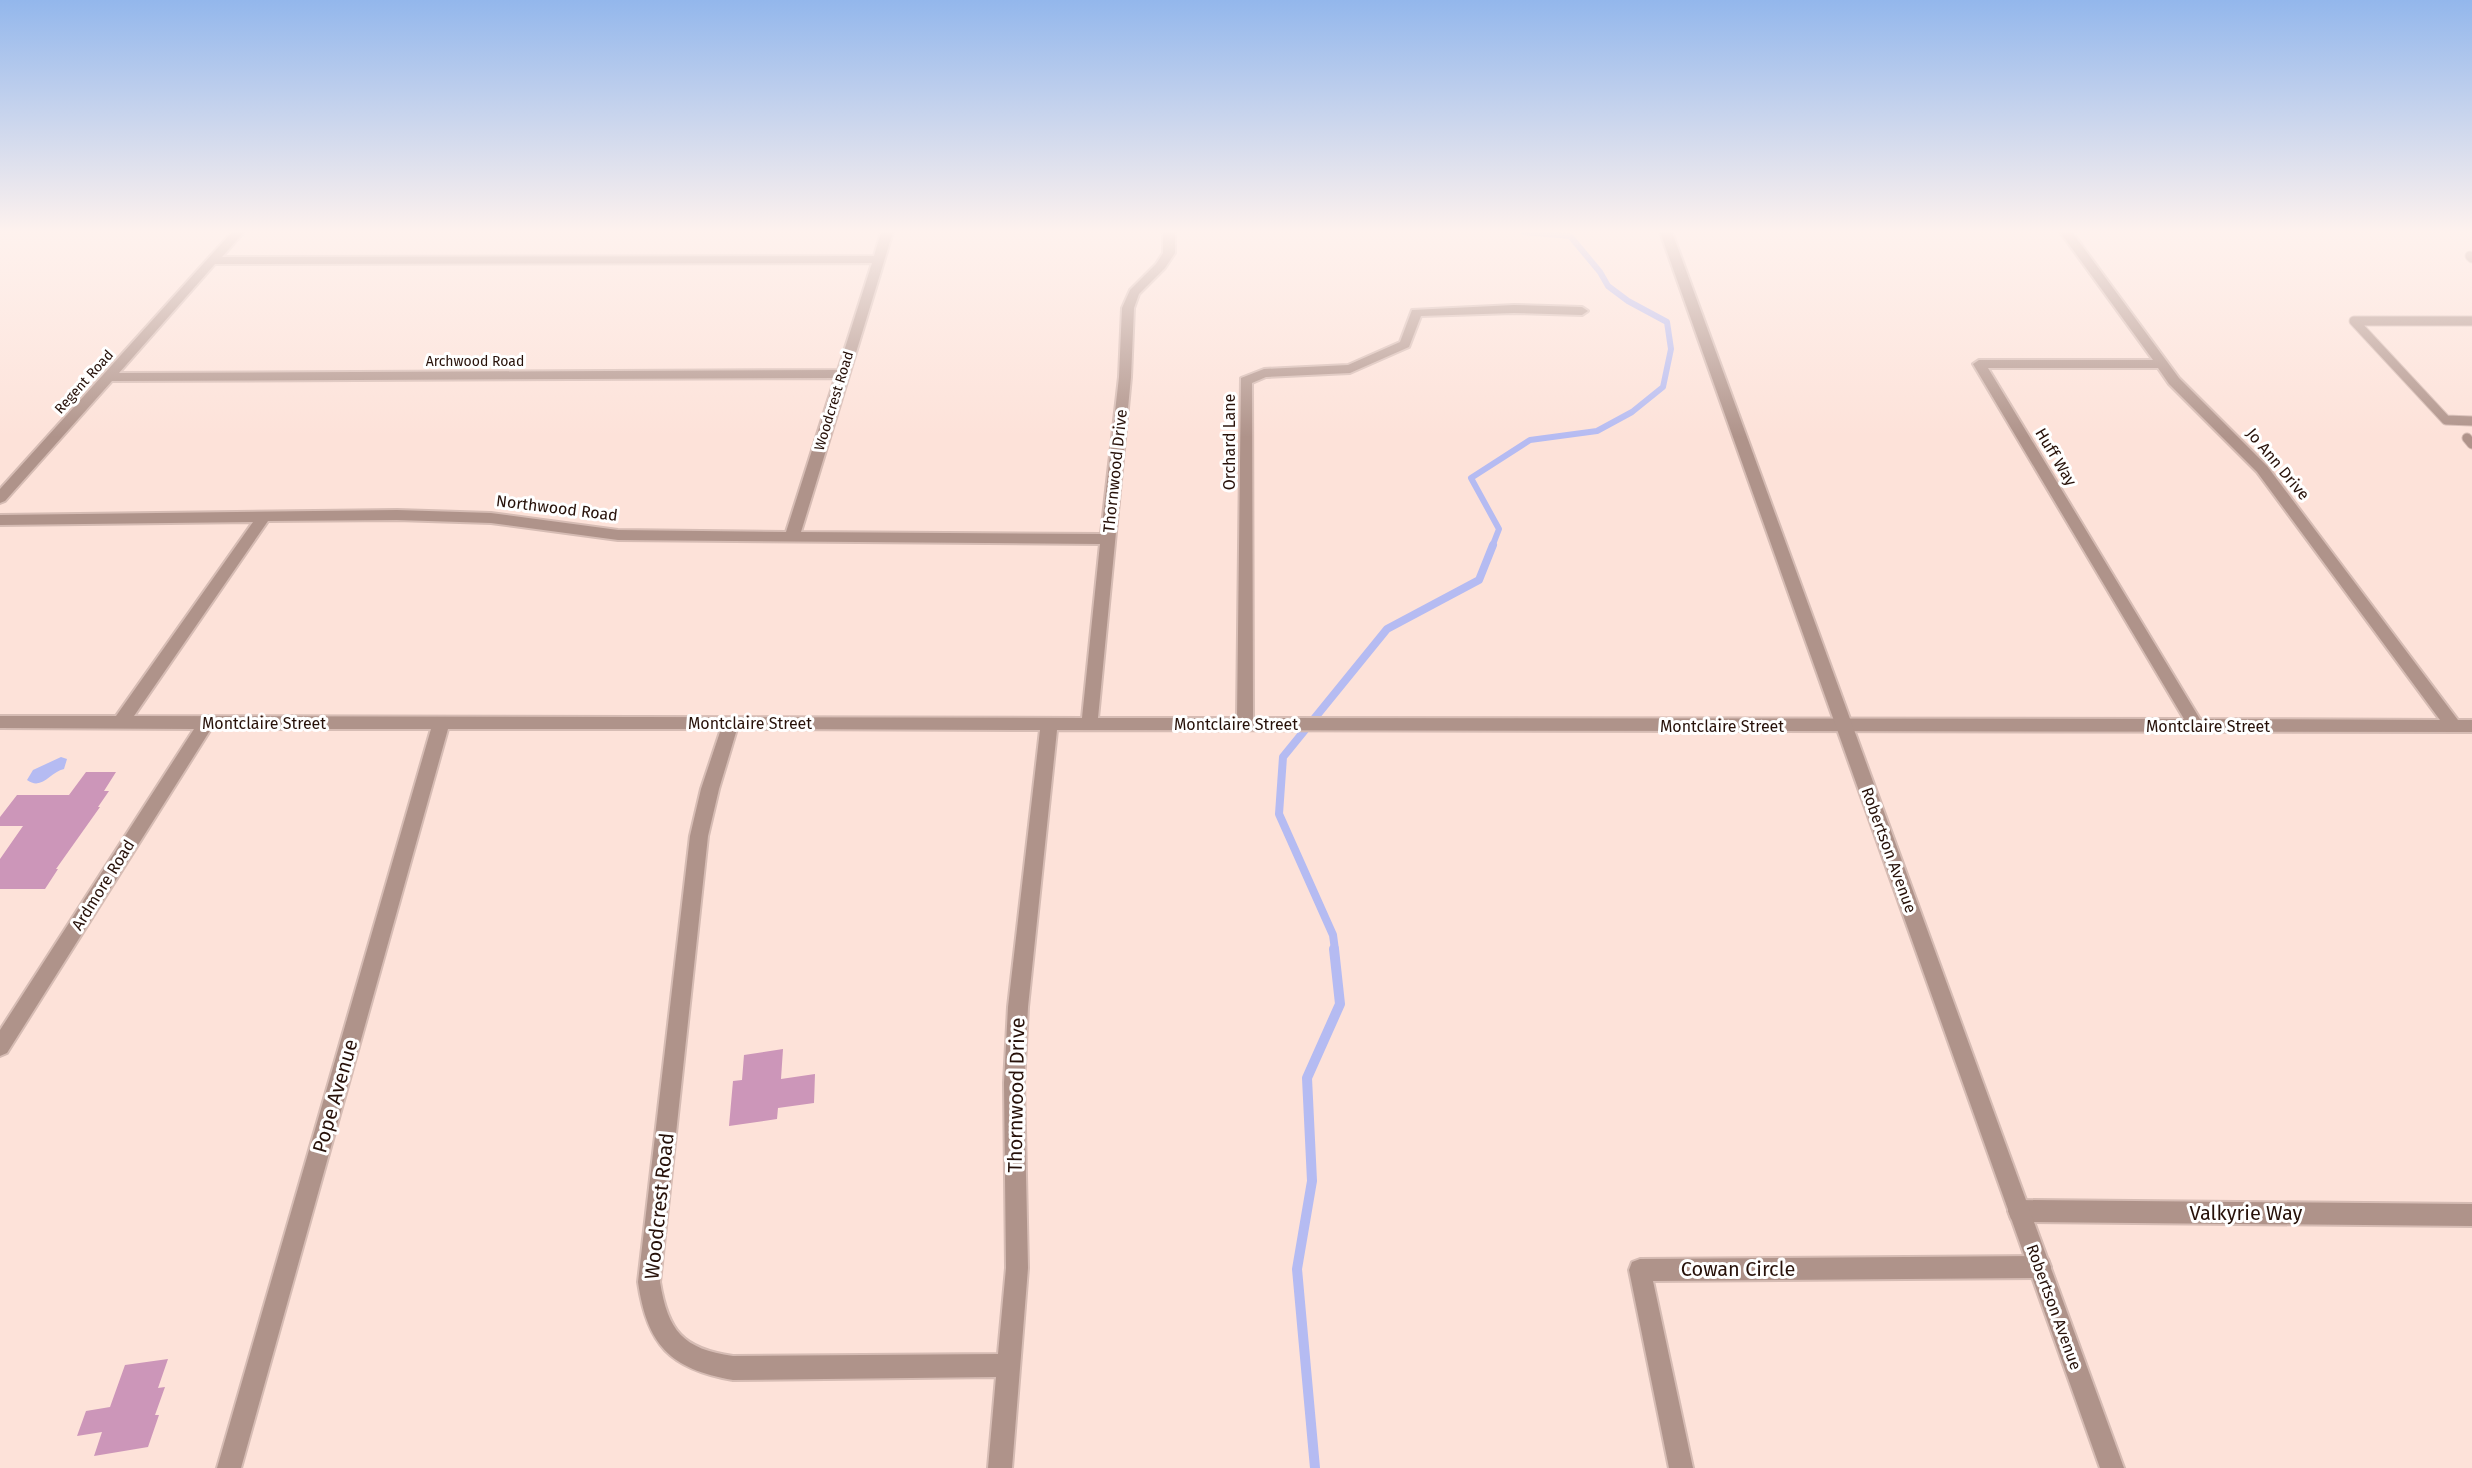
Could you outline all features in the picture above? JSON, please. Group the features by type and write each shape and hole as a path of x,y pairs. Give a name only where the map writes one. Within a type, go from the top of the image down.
{"street":[{"name":"Regent Road","path":"0,498 177,301"},
{"name":"Woodcrest Road","path":"792,537 866,301"},
{"name":"Thornwood Drive","path":"1089,724 1125,377 1128,308 1131,301"},
{"name":"Robertson Avenue","path":"1691,301 2112,1468"},
{"name":"Jo Ann Drive","path":"2116,301 2162,364 2192,400 2262,469 2454,726"},
{"name":"Orchard Lane","path":"1245,724 1246,381 1264,374 1350,369 1405,344 1416,313 1514,309 1582,312"},
{"name":"Huff Way","path":"2162,364 1979,364 2196,726"},
{"name":"Archwood Road","path":"108,377 843,374"},
{"name":"Northwood Road","path":"0,520 396,515 491,518 618,535 1108,539"},
{"path":"120,723 264,516"},
{"name":"Montclaire Street","path":"0,723 2472,726"},
{"name":"Ardmore Road","path":"0,1047 206,723"},
{"name":"Pope Avenue","path":"229,1468 441,723"},
{"name":"Woodcrest Road","path":"731,723 710,789 699,836 649,1282 651,1305 658,1325 670,1343 688,1358 708,1366 724,1368 1010,1365"},
{"name":"Thornwood Drive","path":"1000,1468 1017,1268 1014,1083 1018,1007 1049,724"},
{"name":"Valkyrie Way","path":"2019,1212 2472,1215"},
{"name":"Cowan Circle","path":"1680,1468 1640,1270 2040,1267"}],"lane":[{"path":"2472,321 2354,321 2446,420 2472,420"}],"water":[{"path":"61,757 67,759 64,769 42,782 32,783 27,780 33,770"}],"building":[{"path":"86,772 116,772 104,791 109,791 98,807 100,807 56,869 58,869 45,889 0,889 0,859 23,826 0,826 0,817 17,795 69,795"},
{"path":"783,1049 781,1079 815,1074 814,1103 778,1108 777,1119 729,1126 733,1081 742,1080 744,1055"},
{"path":"168,1359 158,1388 165,1387 155,1415 159,1415 148,1447 94,1456 102,1432 77,1436 86,1411 110,1407 125,1365"}],"waterway":[{"path":"1492,547 1499,529 1471,478 1530,440 1597,431 1632,412 1663,387 1671,349 1667,322 1627,301"},
{"path":"1335,950 1333,935 1279,814 1283,757 1387,629 1479,580 1493,545"},
{"path":"1315,1468 1297,1269 1312,1181 1307,1078 1340,1004 1334,949"}]}
